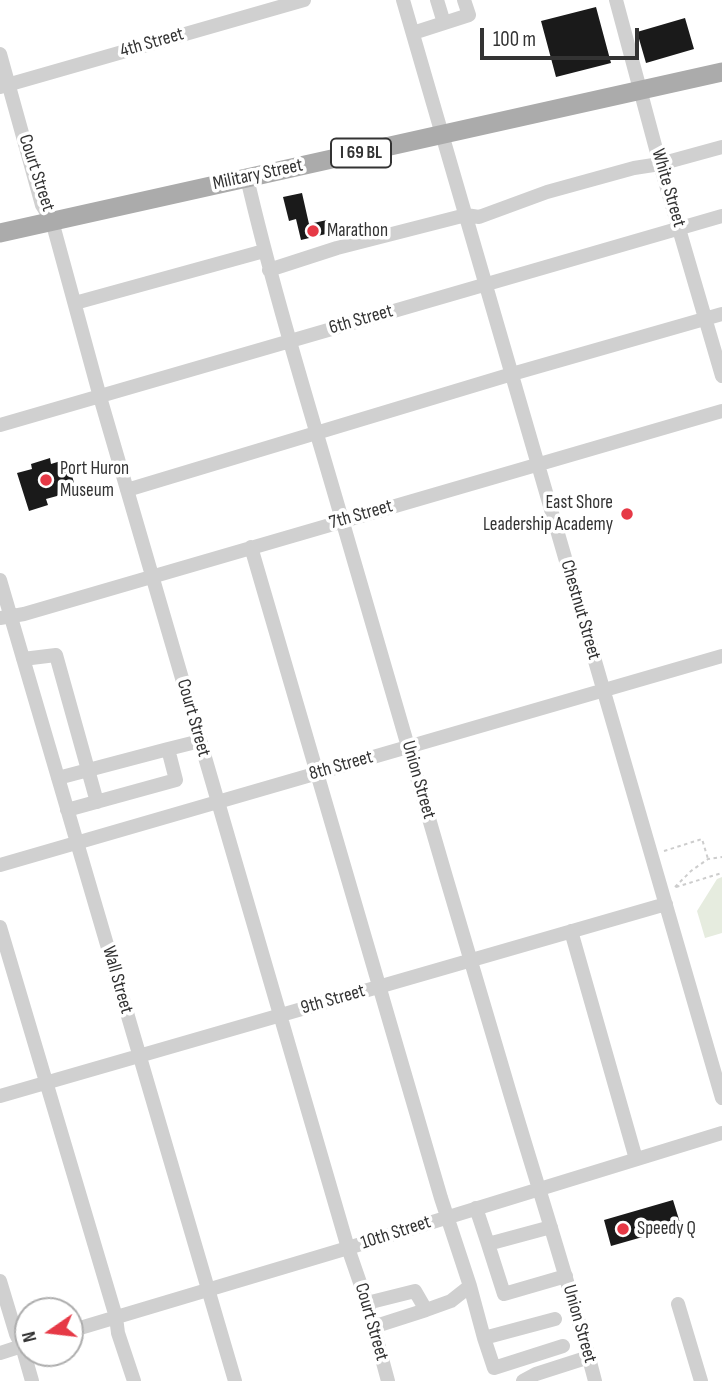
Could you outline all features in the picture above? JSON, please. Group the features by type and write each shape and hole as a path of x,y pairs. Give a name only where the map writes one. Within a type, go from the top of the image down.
{"main road":[{"name":"Military Street","path":"0,233 722,72"}],"street":[{"name":"4th Street","path":"4,86 304,0"},
{"name":"Chestnut Street","path":"403,0 722,1098"},
{"path":"437,0 444,23"},
{"path":"413,33 469,15 464,0"},
{"name":"White Street","path":"616,0 660,164 722,376"},
{"name":"Court Street","path":"0,54 4,86 43,205 52,221 217,802 388,1381"},
{"path":"269,270 337,248 466,215 479,217 547,192 722,147"},
{"name":"Union Street","path":"247,178 269,270 595,1381"},
{"name":"6th Street","path":"0,425 722,216"},
{"path":"75,303 264,251"},
{"path":"127,490 722,314"},
{"name":"7th Street","path":"5,617 24,614 722,411"},
{"path":"251,547 447,1217 496,1374 563,1346"},
{"name":"Wall Street","path":"0,580 5,617 23,659 235,1381"},
{"path":"23,659 56,655 97,802"},
{"name":"8th Street","path":"0,865 722,656"},
{"path":"58,778 200,741"},
{"path":"67,810 176,780 168,749"},
{"name":"9th Street","path":"0,1096 666,904"},
{"path":"0,927 134,1381"},
{"path":"571,931 636,1159"},
{"name":"10th Street","path":"84,1327 722,1133"},
{"path":"476,1208 504,1294 566,1276"},
{"path":"488,1244 551,1227"},
{"path":"0,1280 14,1327"},
{"path":"373,1327 451,1301 470,1286"},
{"path":"366,1303 415,1291 426,1310"},
{"path":"678,1304 701,1381"},
{"path":"484,1338 555,1319"},
{"path":"523,1381 536,1374 589,1357"}],"path":[{"path":"664,851 702,839 708,859"},
{"path":"722,857 708,859 675,887 722,873"}],"shaded area":[{"path":"722,877 722,933 705,938 697,911 717,879"}],"building":[{"path":"596,7 611,63 556,77 541,21"},
{"path":"685,18 694,49 646,63 637,32"},
{"path":"302,193 309,224 327,220 330,233 301,240 296,219 289,221 283,197"},
{"name":"Port Huron Museum","path":"50,458 51,464 67,459 75,486 46,499 48,505 29,511 17,473 32,469 31,464"},
{"path":"673,1200 681,1226 611,1246 604,1220"}],"place":[{"name":"Marathon","path":"313,231"},
{"name":"Port Huron Museum","path":"46,480"},
{"name":"East Shore Leadership Academy","path":"627,514"},
{"name":"Speedy Q","path":"623,1229"}]}
